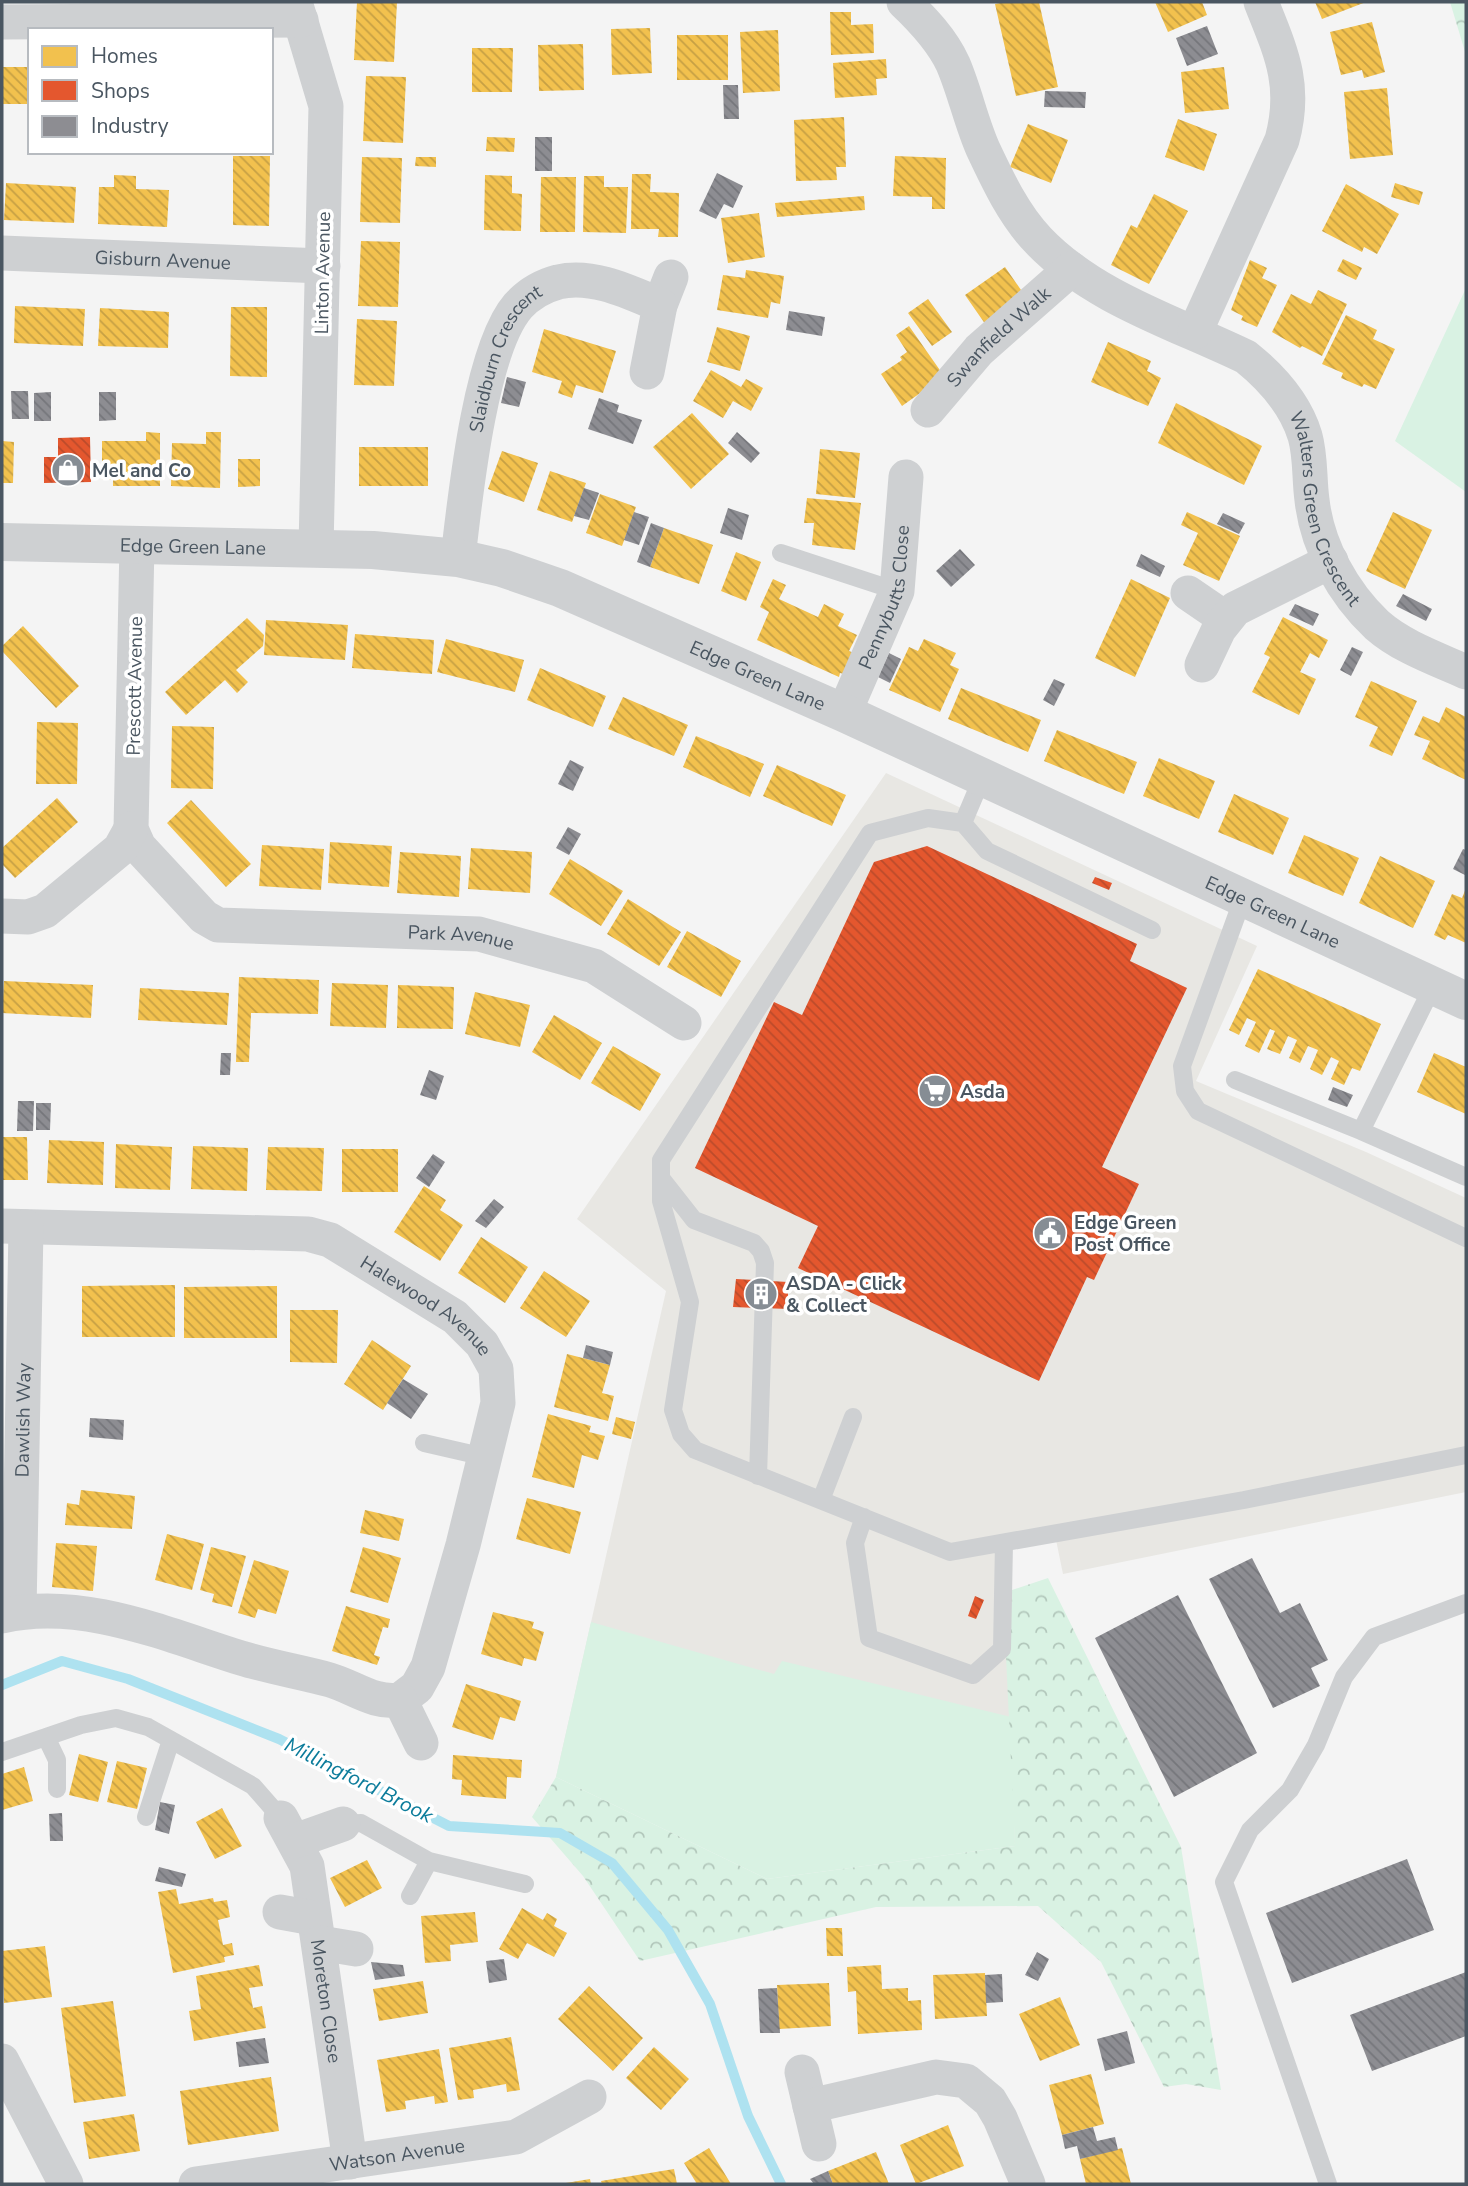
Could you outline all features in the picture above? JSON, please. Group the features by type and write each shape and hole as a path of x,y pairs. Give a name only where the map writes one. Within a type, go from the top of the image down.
{"street":[{"name":"Walters Green Crescent","path":"905,2 940,41 952,63 982,147 1012,204 1036,238 1071,269 1100,289 1245,357 1281,389 1305,436 1312,501 1320,538 1353,600 1379,626 1403,643 1466,672"},
{"path":"1195,332 1287,121 1290,102 1287,72 1261,2"},
{"path":"2,22 298,11"},
{"name":"Linton Avenue","path":"298,11 326,106 316,548"},
{"name":"Gisburn Avenue","path":"2,253 323,266"},
{"name":"Swanfield Walk","path":"928,410 979,351 1071,269"},
{"name":"Slaidburn Crescent","path":"458,558 469,469 486,388 496,347 518,306 533,292 558,282 585,280 621,288 666,291 647,372"},
{"name":"Pennybutts Close","path":"844,713 897,591 906,477"},
{"name":"Edge Green Lane","path":"2,542 316,548 458,558 502,568 560,588 844,713 1450,993"},
{"name":"Prescott Avenue","path":"131,828 137,544"},
{"path":"1202,665 1226,619 1235,609 1331,561"},
{"path":"1188,593 1226,619"},
{"path":"15,916 45,911 120,849 131,828"},
{"name":"Park Avenue","path":"131,828 139,847 204,917 218,925 479,934 594,967 684,1023"},
{"name":"Halewood Avenue","path":"14,1226 308,1234 330,1240 455,1317 482,1344 496,1369 499,1383 498,1404 428,1667 416,1687 400,1700"},
{"name":"Dawlish Way","path":"10,1614 14,1226"},
{"path":"10,1614 91,1615 142,1624 243,1659 331,1680 386,1702 400,1700 421,1743"},
{"path":"288,1830 343,1824"},
{"name":"Moreton Close","path":"288,1830 307,1866 304,1925 351,2162"},
{"path":"304,1925 356,1949"},
{"path":"2,2061 66,2184"},
{"path":"802,2072 819,2144"},
{"path":"810,2106 936,2077 966,2081 990,2101 1028,2184"},
{"name":"Watson Avenue","path":"196,2184 516,2137 589,2097"}],"lane":[{"path":"781,553 897,591"},
{"path":"963,823 982,778"},
{"path":"1152,930 987,851 963,823 928,818 870,834 662,1160 661,1201 690,1303 673,1410 681,1434 695,1450 950,1552 1466,1455"},
{"path":"1243,898 1182,1066 1185,1091 1198,1111 1466,1238"},
{"path":"1360,1131 1450,993"},
{"path":"1235,1080 1466,1177"},
{"path":"661,1178 694,1220 754,1243 761,1251 765,1263 758,1476"},
{"path":"821,1500 853,1416"},
{"path":"424,1443 485,1457"},
{"path":"864,1517 855,1543 869,1638 973,1675 1002,1650 1004,1543"},
{"path":"1328,2184 1224,1882 1251,1830 1290,1790 1316,1745 1345,1676 1374,1637 1466,1603"},
{"path":"2,1752 81,1725 116,1718 148,1727 253,1786 288,1830"},
{"path":"46,1737 57,1760 57,1789"},
{"path":"146,1817 171,1740"},
{"path":"343,1824 361,1823 429,1861 525,1884"},
{"path":"410,1896 429,1861"}],"shaded area":[{"path":"886,773 1257,946 1196,1081 1366,1152 1466,1198 1466,1492 1063,1574 1055,1535 1004,1544 1015,1846 556,1777 666,1291 577,1219"}],"green space":[{"path":"1450,2 1466,2 1466,55"},
{"path":"1466,288 1466,492 1395,441"},
{"path":"1048,1578 1181,1847 1221,2090 1186,2084 1164,2087 1101,1962 1038,1906 876,1907 640,1961 583,1876 532,1817 556,1777 767,1879 1015,1846 1003,1593"},
{"path":"591,1622 774,1674 782,1661 1011,1717 1015,1846 767,1879 556,1777"}],"building: Homes":[{"path":"357,2 397,2 394,62 354,60"},
{"path":"1039,2 1058,87 1016,96 995,4"},
{"path":"1155,2 1202,2 1207,15 1168,32"},
{"path":"1315,2 1366,2 1322,19"},
{"path":"830,12 851,12 851,25 873,24 874,53 831,55"},
{"path":"1372,22 1385,72 1364,78 1362,70 1341,75 1330,32"},
{"path":"650,28 652,73 612,75 611,29"},
{"path":"778,30 780,91 743,93 740,32"},
{"path":"677,35 728,35 728,80 677,80"},
{"path":"583,44 584,90 539,91 538,45"},
{"path":"472,48 513,48 512,92 472,92"},
{"path":"886,59 887,78 876,79 877,95 835,98 833,63"},
{"path":"3,67 28,67 28,104 2,104"},
{"path":"1224,67 1229,109 1185,113 1181,72"},
{"path":"366,76 406,77 403,143 363,141"},
{"path":"1387,88 1393,155 1350,159 1344,92"},
{"path":"844,117 846,167 836,167 837,180 796,181 794,120"},
{"path":"1178,119 1217,134 1204,171 1165,157"},
{"path":"1028,124 1068,140 1051,183 1010,167"},
{"path":"487,137 515,138 514,152 486,151"},
{"path":"233,156 270,156 269,226 233,225"},
{"path":"895,156 946,158 945,209 932,209 932,197 893,196"},
{"path":"362,157 402,158 400,223 360,222"},
{"path":"416,157 436,157 436,167 415,166"},
{"path":"632,174 651,174 650,192 679,193 678,237 658,237 659,229 631,229"},
{"path":"114,175 136,176 136,189 169,190 167,227 98,224 99,187 114,187"},
{"path":"485,175 512,176 512,193 522,194 521,231 484,230"},
{"path":"584,176 604,176 604,187 628,187 626,233 583,232"},
{"path":"541,177 576,177 575,232 540,232"},
{"path":"6,183 76,187 74,223 4,220"},
{"path":"1395,183 1423,192 1419,205 1391,197"},
{"path":"1346,184 1399,214 1377,254 1364,247 1362,252 1322,231"},
{"path":"1154,194 1188,211 1149,284 1111,265 1131,225 1137,228"},
{"path":"864,196 865,210 777,217 775,203"},
{"path":"759,213 765,257 728,263 721,218"},
{"path":"361,241 400,242 398,307 358,306"},
{"path":"1343,259 1362,268 1356,280 1337,271"},
{"path":"1250,260 1267,268 1262,278 1277,285 1257,327 1241,320 1243,316 1231,310"},
{"path":"1005,267 1028,300 988,328 965,295"},
{"path":"746,270 784,276 780,304 771,302 768,318 717,310 723,275 745,278"},
{"path":"1318,290 1347,304 1322,356 1302,346 1300,348 1272,332 1291,294 1311,304"},
{"path":"928,299 952,332 932,346 908,313"},
{"path":"15,306 85,309 83,346 14,343"},
{"path":"231,307 267,307 267,377 230,376"},
{"path":"100,308 169,312 168,348 98,346"},
{"path":"1346,315 1377,330 1373,339 1395,349 1376,389 1364,384 1362,387 1341,378 1343,373 1322,364"},
{"path":"357,319 397,321 394,386 354,385"},
{"path":"909,326 944,376 902,406 881,374 902,360 900,357 907,352 896,335"},
{"path":"717,327 750,336 740,371 707,362"},
{"path":"544,329 616,351 603,393 576,385 572,398 558,393 562,381 532,372"},
{"path":"1108,342 1151,361 1147,371 1161,378 1148,406 1091,382"},
{"path":"711,370 741,387 746,379 763,388 751,411 733,401 723,418 693,401"},
{"path":"1176,403 1262,446 1244,485 1158,443"},
{"path":"692,413 729,454 691,489 653,447"},
{"path":"146,432 160,433 160,486 113,486 113,480 102,480 102,441 146,441"},
{"path":"206,432 221,432 220,488 171,486 172,443 206,444"},
{"path":"2,441 14,442 13,483 2,483"},
{"path":"359,447 428,447 428,486 359,486"},
{"path":"820,449 860,453 855,498 816,494"},
{"path":"502,451 538,463 524,502 488,489"},
{"path":"238,459 260,459 260,486 238,487"},
{"path":"550,471 586,483 572,522 537,510"},
{"path":"600,494 636,507 622,546 586,533"},
{"path":"807,498 861,503 855,550 812,545 814,523 804,523"},
{"path":"1187,512 1240,536 1219,581 1183,565 1198,533 1181,525"},
{"path":"1393,512 1432,530 1405,589 1366,571"},
{"path":"664,528 713,545 699,584 650,567"},
{"path":"736,552 761,562 746,601 721,591"},
{"path":"773,579 786,585 779,599 818,617 824,604 844,614 838,626 857,635 849,651 854,653 844,674 840,673 839,677 757,640 769,612 760,607"},
{"path":"1131,579 1170,598 1135,677 1095,658"},
{"path":"1283,617 1328,640 1319,658 1310,653 1300,672 1316,679 1299,715 1252,692 1270,657 1264,654"},
{"path":"247,618 264,635 263,646 236,670 248,682 237,693 225,680 186,715 165,692"},
{"path":"266,620 348,625 345,660 264,655"},
{"path":"23,626 79,686 56,708 2,651 2,646"},
{"path":"355,634 434,640 432,674 352,668"},
{"path":"446,639 524,660 515,692 437,672"},
{"path":"924,639 956,653 950,665 959,669 940,712 889,690 909,647 918,651"},
{"path":"540,668 606,696 593,727 527,700"},
{"path":"1371,681 1417,701 1392,756 1369,746 1378,727 1355,717"},
{"path":"961,688 1041,720 1028,752 948,719"},
{"path":"623,697 688,725 674,756 608,729"},
{"path":"1446,707 1466,717 1466,780 1422,759 1430,741 1414,735 1423,716 1439,723"},
{"path":"37,722 78,723 77,784 36,784"},
{"path":"172,726 214,727 213,789 171,788"},
{"path":"1057,730 1137,762 1124,794 1044,761"},
{"path":"696,736 764,764 750,797 683,767"},
{"path":"1159,758 1215,781 1199,819 1143,796"},
{"path":"777,765 846,795 832,826 763,796"},
{"path":"1234,794 1289,818 1273,855 1218,832"},
{"path":"57,798 78,822 15,878 2,864 2,848"},
{"path":"191,800 251,864 226,887 167,823"},
{"path":"1304,835 1359,858 1343,896 1288,873"},
{"path":"330,842 392,846 389,887 328,883"},
{"path":"262,845 324,849 321,890 259,886"},
{"path":"471,848 532,852 530,893 468,889"},
{"path":"400,852 461,856 459,897 397,893"},
{"path":"1380,856 1435,881 1413,928 1359,903"},
{"path":"570,859 623,891 601,926 549,894"},
{"path":"1466,888 1466,943 1448,935 1445,940 1434,935 1452,894 1462,898"},
{"path":"628,899 681,932 659,966 607,934"},
{"path":"687,931 741,961 721,997 667,967"},
{"path":"1258,969 1381,1024 1360,1071 1352,1068 1344,1085 1331,1079 1339,1061 1331,1057 1322,1075 1310,1069 1318,1050 1308,1046 1300,1063 1289,1058 1297,1040 1288,1036 1280,1054 1267,1049 1275,1031 1270,1029 1259,1053 1245,1046 1256,1022 1247,1018 1239,1035 1229,1030"},
{"path":"239,977 319,980 318,1014 251,1013 249,1062 236,1062"},
{"path":"4,981 93,985 91,1018 2,1013"},
{"path":"332,983 388,985 386,1028 330,1026"},
{"path":"398,985 454,987 453,1029 397,1028"},
{"path":"140,988 229,993 227,1025 138,1020"},
{"path":"475,992 530,1005 520,1047 465,1034"},
{"path":"554,1015 602,1043 580,1080 532,1052"},
{"path":"613,1046 661,1074 640,1111 591,1083"},
{"path":"1434,1053 1466,1067 1466,1114 1417,1092"},
{"path":"2,1137 27,1137 28,1180 2,1180"},
{"path":"49,1140 104,1142 103,1185 47,1183"},
{"path":"116,1144 172,1147 170,1190 115,1188"},
{"path":"193,1146 248,1148 247,1191 191,1189"},
{"path":"268,1147 324,1148 322,1191 266,1190"},
{"path":"342,1149 398,1149 398,1192 342,1192"},
{"path":"424,1186 446,1200 440,1210 463,1225 440,1261 394,1232"},
{"path":"481,1237 528,1267 505,1303 458,1273"},
{"path":"544,1271 590,1301 566,1337 520,1308"},
{"path":"175,1285 175,1337 82,1337 82,1286"},
{"path":"277,1286 277,1338 184,1338 184,1287"},
{"path":"290,1310 338,1310 337,1363 290,1362"},
{"path":"372,1340 411,1366 383,1410 344,1384"},
{"path":"567,1354 610,1365 602,1393 614,1396 608,1421 554,1407"},
{"path":"548,1414 591,1426 589,1432 605,1436 598,1460 582,1455 574,1488 532,1477"},
{"path":"616,1417 635,1422 631,1439 612,1434"},
{"path":"81,1490 135,1496 132,1529 65,1525 67,1503 79,1505"},
{"path":"527,1498 581,1512 570,1554 516,1539"},
{"path":"365,1510 404,1519 399,1541 360,1533"},
{"path":"167,1534 204,1544 192,1590 155,1580"},
{"path":"56,1543 97,1546 93,1591 52,1587"},
{"path":"211,1547 246,1556 232,1607 212,1602 214,1594 200,1590"},
{"path":"363,1547 401,1558 388,1603 350,1592"},
{"path":"254,1560 289,1571 276,1614 258,1609 255,1618 238,1613"},
{"path":"346,1606 390,1619 388,1628 383,1627 374,1655 380,1657 377,1665 332,1651"},
{"path":"493,1612 534,1622 532,1628 544,1632 536,1661 524,1658 522,1666 481,1654"},
{"path":"466,1684 521,1701 515,1721 500,1717 493,1740 452,1727"},
{"path":"79,1754 108,1762 98,1802 69,1795"},
{"path":"453,1755 522,1760 521,1778 507,1777 506,1799 461,1795 462,1780 452,1779"},
{"path":"117,1761 147,1768 137,1809 107,1802"},
{"path":"24,1767 33,1801 2,1810 2,1774"},
{"path":"222,1808 242,1846 215,1859 196,1822"},
{"path":"367,1860 382,1888 345,1907 330,1878"},
{"path":"176,1889 179,1904 213,1898 214,1902 227,1900 230,1917 218,1920 223,1945 232,1943 234,1955 224,1957 225,1962 173,1973 158,1892"},
{"path":"522,1908 543,1920 547,1913 557,1919 554,1926 567,1933 554,1957 527,1943 518,1959 499,1949"},
{"path":"475,1912 478,1942 450,1945 451,1961 425,1963 421,1916"},
{"path":"826,1928 842,1928 843,1956 827,1956"},
{"path":"45,1946 52,1997 4,2003 2,1951"},
{"path":"259,1965 263,1986 249,1988 253,2008 262,2006 266,2028 194,2041 189,2011 201,2009 196,1976"},
{"path":"881,1965 882,1989 908,1988 908,2001 921,2000 922,2030 858,2034 856,1991 848,1992 847,1967"},
{"path":"985,1973 987,2016 935,2019 933,1975"},
{"path":"423,1981 428,2013 379,2021 373,1989"},
{"path":"829,1983 831,2026 779,2029 777,1985"},
{"path":"589,1986 643,2038 613,2071 558,2019"},
{"path":"1060,1997 1080,2045 1040,2061 1019,2014"},
{"path":"113,2001 126,2096 74,2103 61,2008"},
{"path":"511,2037 520,2090 507,2092 506,2084 473,2090 474,2098 458,2100 449,2048"},
{"path":"654,2047 689,2079 661,2110 626,2078"},
{"path":"439,2049 448,2102 435,2104 434,2096 405,2101 406,2109 386,2112 377,2060"},
{"path":"1091,2074 1104,2124 1062,2135 1049,2085"},
{"path":"271,2077 279,2131 188,2145 180,2091"},
{"path":"134,2114 140,2151 89,2159 83,2122"},
{"path":"948,2125 964,2166 916,2184 900,2145"},
{"path":"709,2148 731,2184 697,2184 684,2163"},
{"path":"1122,2148 1131,2184 1086,2184 1080,2159"},
{"path":"876,2152 889,2184 833,2184 828,2171"},
{"path":"674,2169 677,2184 602,2184 601,2181"},
{"path":"590,2179 591,2184 566,2184 566,2183"}],"building: Shops":[{"name":"Mel and Co","path":"90,437 91,482 44,483 44,457 58,457 58,438"},
{"name":"Asda","path":"927,846 1137,944 1130,961 1187,988 1102,1167 1139,1184 1094,1280 1087,1277 1039,1381 798,1268 818,1226 695,1168 774,1002 802,1015 874,862"},
{"path":"1095,877 1112,883 1109,890 1092,883"},
{"name":"ASDA - Click & Collect","path":"736,1279 788,1282 788,1309 733,1307"},
{"path":"975,1596 984,1600 976,1619 968,1616"}],"building: Industry":[{"path":"1207,26 1218,54 1187,66 1176,38"},
{"path":"723,85 738,85 739,119 724,119"},
{"path":"1045,91 1086,92 1085,108 1044,107"},
{"path":"535,137 552,137 552,171 535,171"},
{"path":"717,173 743,186 733,208 724,204 716,219 699,211"},
{"path":"789,311 825,317 822,336 786,330"},
{"path":"507,377 526,382 519,407 501,403"},
{"path":"11,391 28,391 29,419 12,419"},
{"path":"51,392 51,421 34,421 34,393"},
{"path":"99,392 116,392 116,420 99,421"},
{"path":"599,398 619,405 617,412 642,420 633,444 588,429"},
{"path":"737,432 760,453 751,463 728,443"},
{"path":"584,488 599,493 589,520 574,516"},
{"path":"728,508 749,515 742,540 720,533"},
{"path":"634,512 649,517 639,545 624,540"},
{"path":"1223,513 1245,523 1239,534 1217,524"},
{"path":"651,523 664,528 650,567 637,562"},
{"path":"960,549 975,565 951,587 936,571"},
{"path":"1141,554 1165,566 1160,577 1136,566"},
{"path":"1403,594 1432,609 1426,621 1396,606"},
{"path":"1295,604 1319,614 1313,626 1289,615"},
{"path":"1352,647 1363,652 1351,676 1340,670"},
{"path":"889,653 901,659 890,683 878,677"},
{"path":"1054,679 1065,684 1054,706 1043,700"},
{"path":"570,760 584,767 573,791 558,784"},
{"path":"568,827 581,834 569,855 556,848"},
{"path":"1463,849 1466,850 1465,875 1453,869"},
{"path":"221,1053 231,1053 230,1075 220,1075"},
{"path":"429,1070 444,1076 436,1100 420,1095"},
{"path":"1333,1087 1353,1095 1347,1107 1328,1100"},
{"path":"18,1101 34,1101 33,1131 17,1131"},
{"path":"36,1103 51,1103 50,1130 36,1130"},
{"path":"433,1154 445,1162 429,1187 416,1178"},
{"path":"494,1199 504,1207 486,1228 475,1221"},
{"path":"586,1345 613,1352 610,1365 583,1358"},
{"path":"403,1379 428,1394 411,1419 387,1403"},
{"path":"90,1418 124,1420 123,1440 89,1437"},
{"path":"1252,1558 1280,1613 1300,1603 1328,1660 1311,1668 1320,1686 1273,1708 1209,1579"},
{"path":"1178,1595 1257,1753 1174,1797 1095,1638"},
{"path":"160,1802 175,1805 169,1834 155,1830"},
{"path":"62,1813 63,1841 50,1841 49,1814"},
{"path":"1407,1859 1434,1930 1292,1983 1266,1913"},
{"path":"159,1867 186,1874 182,1887 155,1881"},
{"path":"1037,1952 1049,1959 1038,1981 1025,1975"},
{"path":"504,1959 507,1980 489,1983 486,1961"},
{"path":"371,1962 403,1965 405,1976 375,1980"},
{"path":"1466,1972 1466,2036 1372,2071 1350,2015"},
{"path":"1002,1974 1003,2002 986,2003 985,1975"},
{"path":"777,1988 780,2033 760,2033 758,1989"},
{"path":"1127,2031 1135,2063 1105,2071 1097,2039"},
{"path":"265,2038 269,2063 239,2067 236,2042"},
{"path":"1093,2127 1097,2141 1115,2137 1118,2150 1080,2159 1077,2146 1065,2149 1062,2135"},
{"path":"828,2171 833,2184 814,2184 810,2179"}],"waterway":[{"name":"Millingford Brook","path":"2,1685 62,1661 128,1679 279,1739 449,1826 560,1833 612,1863 668,1930 710,2004 748,2116 781,2184"}],"place":[{"name":"Mel and Co","path":"68,470"},
{"name":"Asda","path":"935,1091"},
{"name":"Edge Green Post Office","path":"1050,1233"},
{"name":"ASDA - Click & Collect","path":"761,1294"}]}
